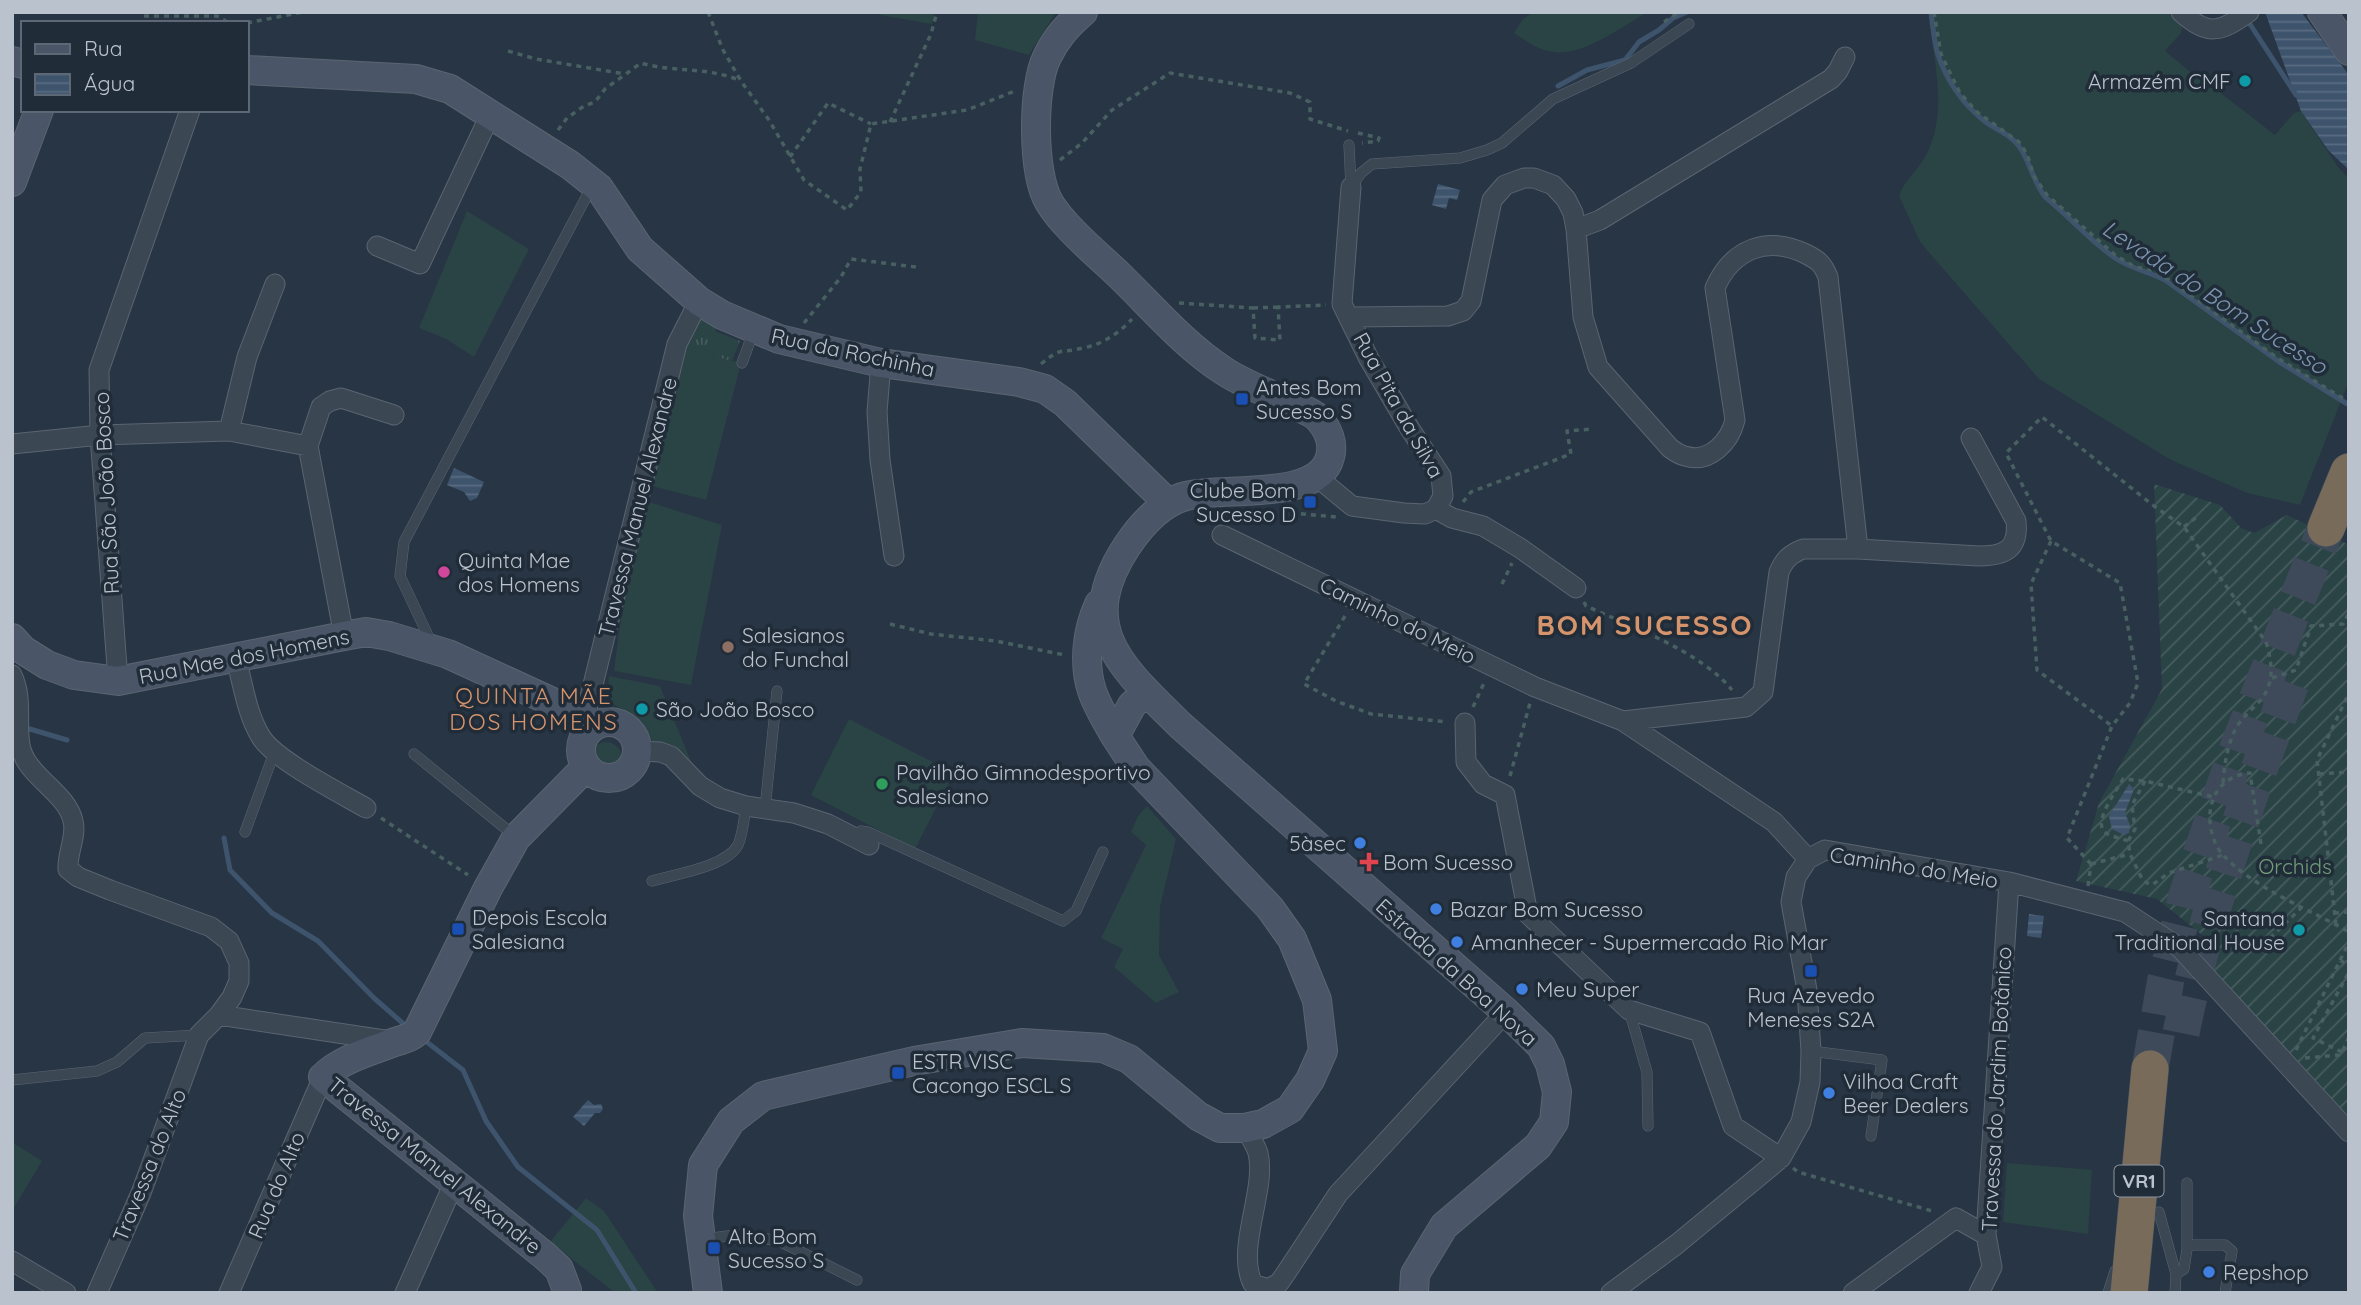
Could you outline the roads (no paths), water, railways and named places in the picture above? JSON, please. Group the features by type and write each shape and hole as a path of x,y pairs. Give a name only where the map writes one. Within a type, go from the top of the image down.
{"highway":[{"path":"2340,531 2349,472"},
{"name":"VR1","path":"2129,1293 2147,1219 2162,1070"},
{"name":"VR1","path":"2147,1219 2164,1284"}],"street":[{"path":"708,1293 698,1216 703,1165 731,1121 762,1096 914,1062 1022,1043 1102,1048 1129,1059 1198,1116 1220,1128 1245,1128 1263,1124 1290,1110 1310,1080 1323,1051 1317,1000 1292,939 1270,908 1136,768 1115,736 1092,691 1088,659 1091,620 1117,562 1139,528 1168,503 1187,495 1295,486 1317,477 1328,467 1332,449 1328,431 1317,417 1227,373 1202,355 1078,236 1049,202 1039,177 1036,143 1038,93 1045,60 1062,30 1083,12"},
{"path":"2181,12 2205,29 2221,30 2249,12"},
{"path":"2322,12 2349,51"},
{"path":"2342,12 2349,42"},
{"path":"1576,229 1600,220 1830,79 1838,71 1845,57"},
{"name":"Rua da Rochinha","path":"248,71 416,79 450,89 491,113 594,183 640,249 699,301 722,316 790,341 881,362 1019,382 1045,389 1065,403 1168,503"},
{"path":"12,182 38,112"},
{"name":"Rua São João Bosco","path":"118,681 100,435 99,370 189,112"},
{"path":"377,246 420,264 491,113"},
{"name":"Rua Pita da Silva","path":"1317,477 1352,506 1404,513 1444,514 1441,475 1376,371 1346,311 1448,316 1463,311 1471,300 1492,200 1498,192 1514,181 1534,178 1553,185 1566,199 1573,213 1583,317 1598,367 1670,448 1685,456 1704,456 1721,447 1735,420 1715,288 1725,270 1749,250 1771,245 1794,248 1824,265 1828,276 1858,549"},
{"path":"1346,311 1351,187"},
{"path":"229,432 247,357 275,284"},
{"name":"Travessa Manuel Alexandre","path":"589,722 677,344 699,301"},
{"path":"881,362 877,424 894,556"},
{"path":"344,636 308,446 321,407 330,401 341,398 394,415"},
{"path":"12,444 100,435 229,432 308,446"},
{"path":"1623,721 1746,707 1763,692 1779,572 1789,556 1803,549 1858,549 1979,556 2006,553 2017,533 2016,521 1971,438"},
{"path":"1444,514 1483,526 1520,548 1576,588"},
{"name":"Caminho do Meio","path":"1222,536 1535,687 1623,721 1774,822 1808,859 1825,850 1846,852 2009,883 2125,912 2171,942 2195,964 2349,1132"},
{"name":"Estrada da Boa Nova","path":"1107,589 1103,618 1111,648 1129,674 1180,726 1506,1012 1541,1045 1550,1064 1557,1092 1554,1122 1538,1146 1444,1226 1415,1274 1413,1293"},
{"name":"Rua Mae dos Homens","path":"12,638 23,650 47,666 74,675 118,681 366,632 448,654 589,722"},
{"path":"236,659 253,722 274,753 366,808"},
{"name":"Travessa do Alto","path":"12,675 18,686 20,747 26,761 70,811 74,822 74,835 67,858 68,869 78,877 110,890 211,927 229,941 239,963 239,981 232,997 199,1035 141,1193 97,1293"},
{"path":"1115,736 1132,705 1147,692"},
{"path":"608,721 622,725 634,736 638,751 628,772 618,778 606,779 594,775 586,767 580,753 589,722 608,721"},
{"path":"1465,723 1466,762 1483,784 1505,795 1528,914 1629,1010 1700,1032 1733,1126 1781,1158"},
{"path":"638,751 660,751 671,756 700,786 720,798 806,817 828,824 861,841"},
{"name":"Travessa Manuel Alexandre","path":"570,1292 559,1269 323,1077 332,1067 408,1039 417,1032 488,888 516,838 586,767"},
{"path":"1611,1293 1781,1158 1801,1122 1810,1082 1811,1051 1807,990 1791,902 1796,877 1808,859"},
{"name":"Travessa do Jardim Botânico","path":"1979,1293 1992,1267 1986,1236 2009,883"},
{"path":"1245,1128 1254,1143 1259,1164 1247,1266 1253,1284 1268,1289 1279,1283 1338,1194 1506,1012"},
{"path":"219,1015 397,1041"},
{"name":"Rua do Alto","path":"229,1293 323,1077"},
{"path":"405,1293 454,1183"},
{"path":"1853,1293 1956,1218 1986,1236"},
{"path":"12,1261 66,1293"}],"lane":[{"path":"1351,187 1372,164 1460,158 1488,150 1502,143 1553,99 1631,62 1689,24"},
{"path":"1349,145 1351,187"},
{"path":"448,654 430,641 400,576 404,542 594,183"},
{"path":"742,363 751,328"},
{"path":"652,881 719,862 739,844 756,808 778,691"},
{"path":"244,832 274,753"},
{"path":"414,754 516,838"},
{"path":"861,841 861,831 869,832 1063,921 1076,911 1103,852"},
{"path":"1629,1010 1647,1072 1648,1126"},
{"path":"12,1080 97,1071 117,1062 145,1038 199,1035"},
{"path":"1811,1051 1882,1060 1871,1136"},
{"path":"2175,1293 2164,1284 2184,1269 2187,1249 2187,1183"},
{"path":"2108,1293 2115,1268 2147,1219"},
{"path":"701,1239 743,1234 779,1241 857,1280"},
{"path":"2187,1249 2196,1244 2229,1247 2232,1251 2225,1293"}],"water":[{"path":"2265,12 2301,12 2349,75 2349,170 2328,150 2301,111"},
{"path":"1438,184 1460,190 1457,200 1449,198 1446,209 1432,205"},
{"path":"454,468 484,482 477,498 470,501 464,492 447,485"},
{"path":"2129,784 2134,789 2125,813 2130,825 2129,833 2124,835 2112,829 2109,816"},
{"path":"2029,914 2044,916 2041,938 2027,936"},
{"path":"588,1100 594,1105 601,1104 603,1109 600,1113 595,1113 584,1126 573,1117"}],"waterway":[{"name":"Levada do Bom Sucesso","path":"1558,86 1587,70 1625,60 1639,42 1673,18 1687,12"},
{"name":"Levada do Bom Sucesso","path":"1931,12 1938,55 1951,83 1975,113 2018,145 2045,197 2115,258 2165,280 2278,361 2349,405"},
{"path":"2246,18 2296,95"},
{"path":"23,727 67,740"},
{"path":"224,838 230,870 272,913 318,941 375,999 406,1026"},
{"path":"428,1043 463,1070 486,1121 518,1167 597,1230 636,1293"}],"tunnel":[{"path":"2150,1069 2166,979 2187,895 2239,745 2326,528"},
{"path":"2181,1033 2216,897 2294,675"}],"place":[{"name":"Armazém CMF","path":"2245,81"},
{"name":"Antes Bom Sucesso S","path":"1242,399"},
{"name":"Clube Bom Sucesso D","path":"1310,502"},
{"name":"Quinta Mae dos Homens","path":"444,572"},
{"name":"Salesianos do Funchal","path":"728,647"},
{"name":"São João Bosco","path":"642,709"},
{"name":"Pavilhão Gimnodesportivo Salesiano","path":"882,784"},
{"name":"5àsec","path":"1360,843"},
{"name":"Bom Sucesso","path":"1369,862"},
{"name":"Bazar Bom Sucesso","path":"1436,909"},
{"name":"Depois Escola Salesiana","path":"458,929"},
{"name":"Santana Traditional House","path":"2299,930"},
{"name":"Amanhecer - Supermercado Rio Mar","path":"1457,942"},
{"name":"Rua Azevedo Meneses S2A","path":"1811,971"},
{"name":"Meu Super","path":"1522,989"},
{"name":"ESTR VISC Cacongo ESCL S","path":"898,1073"},
{"name":"Vilhoa Craft Beer Dealers","path":"1829,1093"},
{"name":"Alto Bom Sucesso S","path":"714,1248"},
{"name":"Repshop","path":"2209,1272"}],"district":[{"name":"BOM SUCESSO","path":"1645,624"},
{"name":"QUINTA MÃE DOS HOMENS","path":"534,708"}],"park label":[{"name":"Orchids","path":"2295,866"}]}
